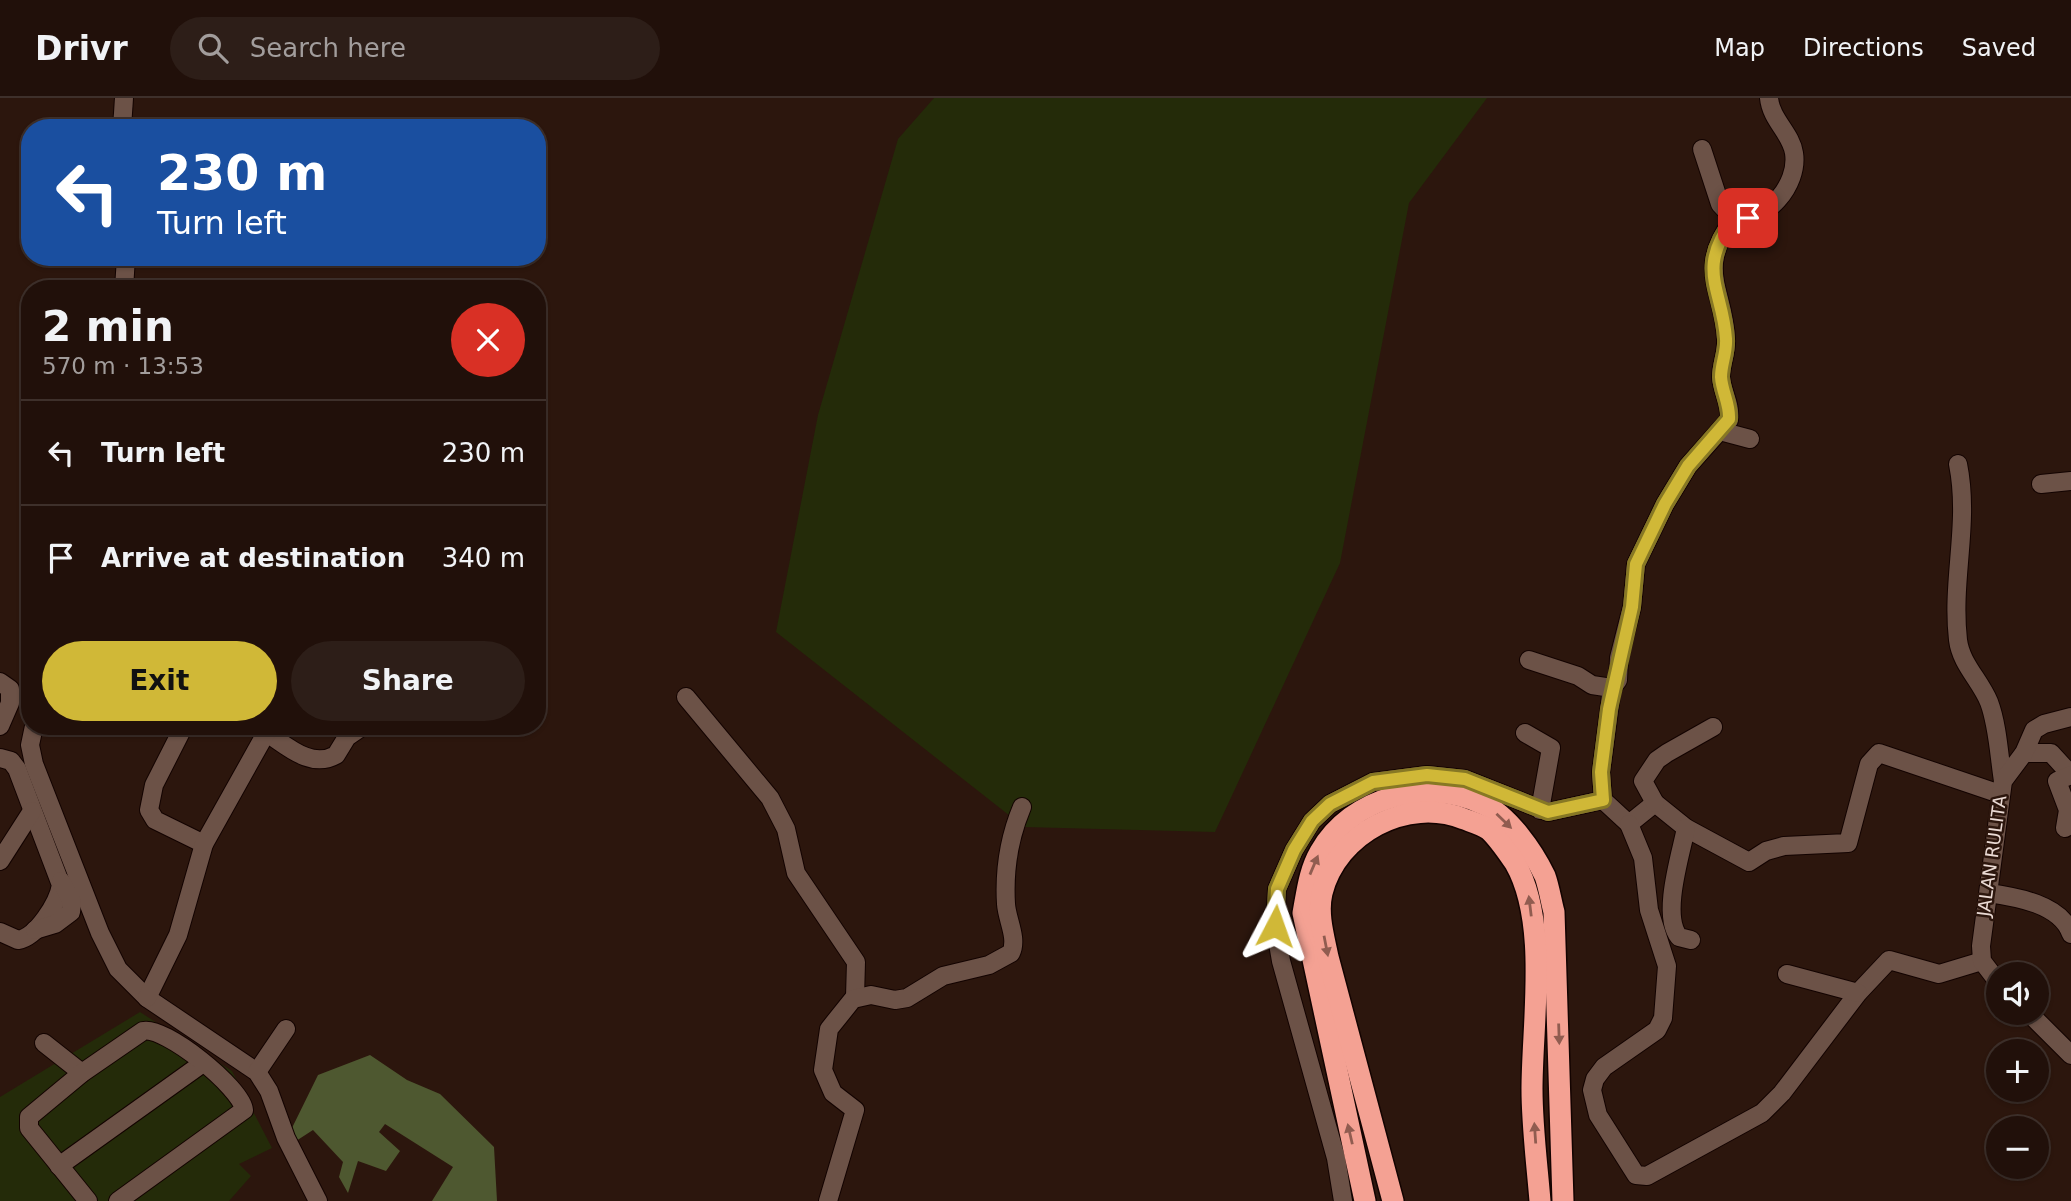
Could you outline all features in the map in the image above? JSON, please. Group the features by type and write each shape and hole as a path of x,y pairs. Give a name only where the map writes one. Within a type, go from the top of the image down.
{"highway":[{"path":"1365,1201 1303,913 1310,875 1320,852 1336,830 1357,812 1379,802 1406,793 1435,792 1484,804 1492,810 1507,822 1545,877 1555,924 1563,1201"},
{"path":"1394,1201 1328,957 1320,918 1322,894 1336,862 1354,841 1379,822 1433,810 1488,829 1514,863 1529,895 1535,948 1532,1093 1540,1201"}],"street":[{"path":"123,119 124,98"},
{"path":"1734,219 1748,218 1771,206 1785,190 1792,171 1793,149 1774,116 1769,98"},
{"path":"1702,149 1720,204 1734,219"},
{"path":"1734,219 1719,244 1713,274 1725,328 1726,352 1721,376 1730,409 1729,419 1682,476 1636,564 1632,607 1619,657 1618,680 1612,688 1601,772 1603,800 1629,824 1643,858 1649,910 1667,966 1663,1018 1657,1030 1604,1068 1595,1079 1592,1090 1598,1115 1636,1175 1647,1176 1762,1113 1792,1081 1858,993 1889,960 1938,974 1982,961 1986,966"},
{"path":"1720,431 1750,439"},
{"path":"1713,727 1657,760 1643,781 1655,803 1686,828 1749,862 1766,851 1784,846 1848,844 1869,764 1879,752 2002,788 1991,709 1963,658 1959,642 1956,570 1964,523 1958,464"},
{"path":"2041,484 2071,481"},
{"path":"1529,660 1578,676 1597,686 1612,688"},
{"path":"0,682 12,693 0,726"},
{"path":"686,697 771,798 786,829 796,873 856,962 855,997 829,1028 824,1050 823,1070 827,1084 838,1098 855,1110 828,1201"},
{"name":"JALAN RULITA","path":"1982,961 1981,931 1989,893 2002,788 2024,752 2032,732 2071,717"},
{"path":"1525,733 1551,748 1540,810"},
{"path":"32,735 30,745 34,764 109,954 124,978 146,999 257,1072 269,1091 286,1138 318,1201"},
{"path":"179,735 154,785 149,810 155,820 204,844"},
{"path":"146,999 178,935 204,844 265,735"},
{"path":"274,735 300,755 319,760 336,755 350,735"},
{"path":"2024,752 2050,753 2071,775 2057,781 2068,810 2065,828"},
{"path":"0,758 14,764 61,881 59,893 36,930 23,940 0,932"},
{"path":"1343,1201 1336,1158 1281,961 1275,926 1277,889 1294,850 1312,821 1330,804 1373,782 1427,775 1465,779 1548,812 1603,800"},
{"path":"1629,824 1655,803"},
{"path":"855,997 871,995 895,1000 907,998 943,976 989,965 1011,953 1013,940 1006,908 1006,878 1010,845 1022,807"},
{"path":"0,861 32,811"},
{"path":"1686,828 1673,896 1672,926 1679,937 1691,940"},
{"path":"1989,893 2012,897 2056,914 2066,923 2071,934"},
{"path":"1787,974 1858,993"},
{"path":"2041,1025 2071,1055"},
{"path":"88,1201 29,1128 29,1117 42,1103 82,1073 143,1031 152,1029 172,1039 202,1063 237,1095 244,1106 242,1113 118,1201"},
{"path":"257,1072 286,1029"},
{"path":"44,1043 82,1073"},
{"path":"60,1166 202,1063"}],"green space":[{"path":"934,98 1487,98 1409,203 1340,563 1215,832 1024,827 776,632 818,415 898,139"},
{"path":"140,1012 232,1071 272,1148 239,1164 251,1176 229,1201 0,1201 0,1097"},
{"path":"370,1055 407,1080 440,1094 494,1147 497,1201 432,1201 453,1167 385,1124 379,1132 400,1151 386,1171 358,1161 348,1193 339,1177 343,1162 313,1130 296,1141 291,1130 318,1075"}],"route":[{"path":"1275,926 1277,889 1294,850 1312,821 1330,804 1373,782 1427,775 1465,779 1548,812 1574,804 1603,800 1601,772 1609,709 1612,688 1618,680 1622,642 1632,607 1636,564 1665,504 1688,466 1729,419 1730,409 1721,376 1726,352 1725,328 1714,291 1714,262 1719,244 1734,219 1748,218"}]}
